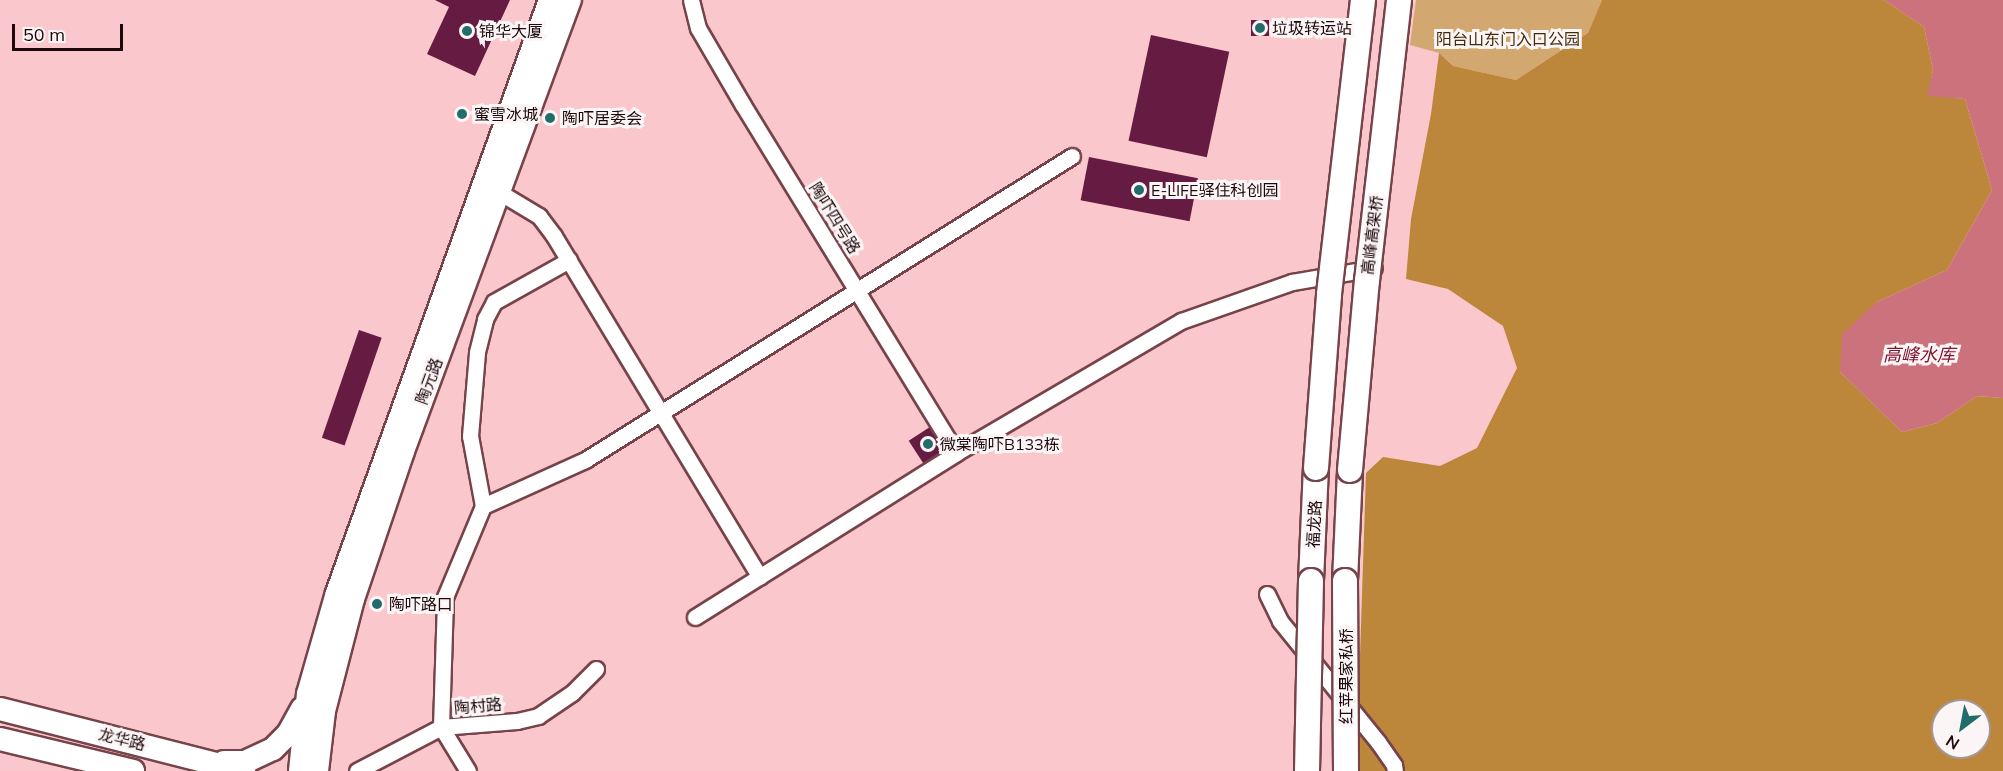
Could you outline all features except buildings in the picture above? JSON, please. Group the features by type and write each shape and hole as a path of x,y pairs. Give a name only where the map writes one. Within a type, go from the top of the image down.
{"highway":[{"name":"福龙路","path":"1308,771 1311,581 1316,468 1329,294 1363,0"},
{"name":"高峰高架桥","path":"1350,470 1364,303 1399,0"},
{"name":"福龙路","path":"1346,581 1350,470"},
{"name":"红苹果家私桥","path":"1346,581 1346,771"}],"main road":[{"name":"陶元路","path":"300,771 308,694 337,593 388,445 550,0"},
{"name":"陶元路","path":"317,771 326,702 353,599 403,451 570,0"},
{"path":"211,761 245,762 273,749 288,734 308,694"},
{"name":"龙华路","path":"0,710 244,771"},
{"name":"龙华路","path":"0,739 134,771"}],"street":[{"name":"陶吓四号路","path":"691,0 695,21 702,36 858,288 956,453"},
{"path":"483,506 585,460 1072,156"},
{"path":"499,192 539,216 569,260 760,577"},
{"path":"468,771 441,727 445,597 483,506 470,436 477,352 485,319 494,302 569,260"},
{"path":"695,616 956,453 1181,321 1292,282 1380,267"},
{"path":"1267,594 1280,621 1378,742 1395,771"},
{"name":"陶村路","path":"357,771 441,727 517,721 538,716 572,693 596,669"}],"green space":[{"name":"阳台山东门入口公园","path":"1416,0 1602,0 1588,33 1516,80 1453,66 1439,53 1410,45"}],"shaded area":[{"path":"1602,0 1884,0 1924,27 1933,70 1928,95 1965,99 1992,190 1947,270 1877,302 1840,372 1902,432 1937,423 1977,396 2003,398 2003,771 1360,771 1359,685 1366,473 1383,457 1440,466 1477,448 1517,368 1503,326 1448,289 1406,279 1411,219 1431,114 1439,53 1453,66 1516,80 1588,33"}],"water":[{"name":"高峰水库","path":"1884,0 2003,0 2003,398 1977,396 1937,423 1902,432 1840,372 1842,334 1877,302 1947,270 1992,190 1965,99 1927,96 1933,70 1924,27"}],"place":[{"name":"垃圾转运站","path":"1260,28"},
{"name":"锦华大厦","path":"467,31"},
{"name":"蜜雪冰城","path":"462,114"},
{"name":"陶吓居委会","path":"550,118"},
{"name":"E-LIFE驿住科创园","path":"1139,190"},
{"name":"微棠陶吓B133栋","path":"928,444"},
{"name":"陶吓路口","path":"377,604"}]}
